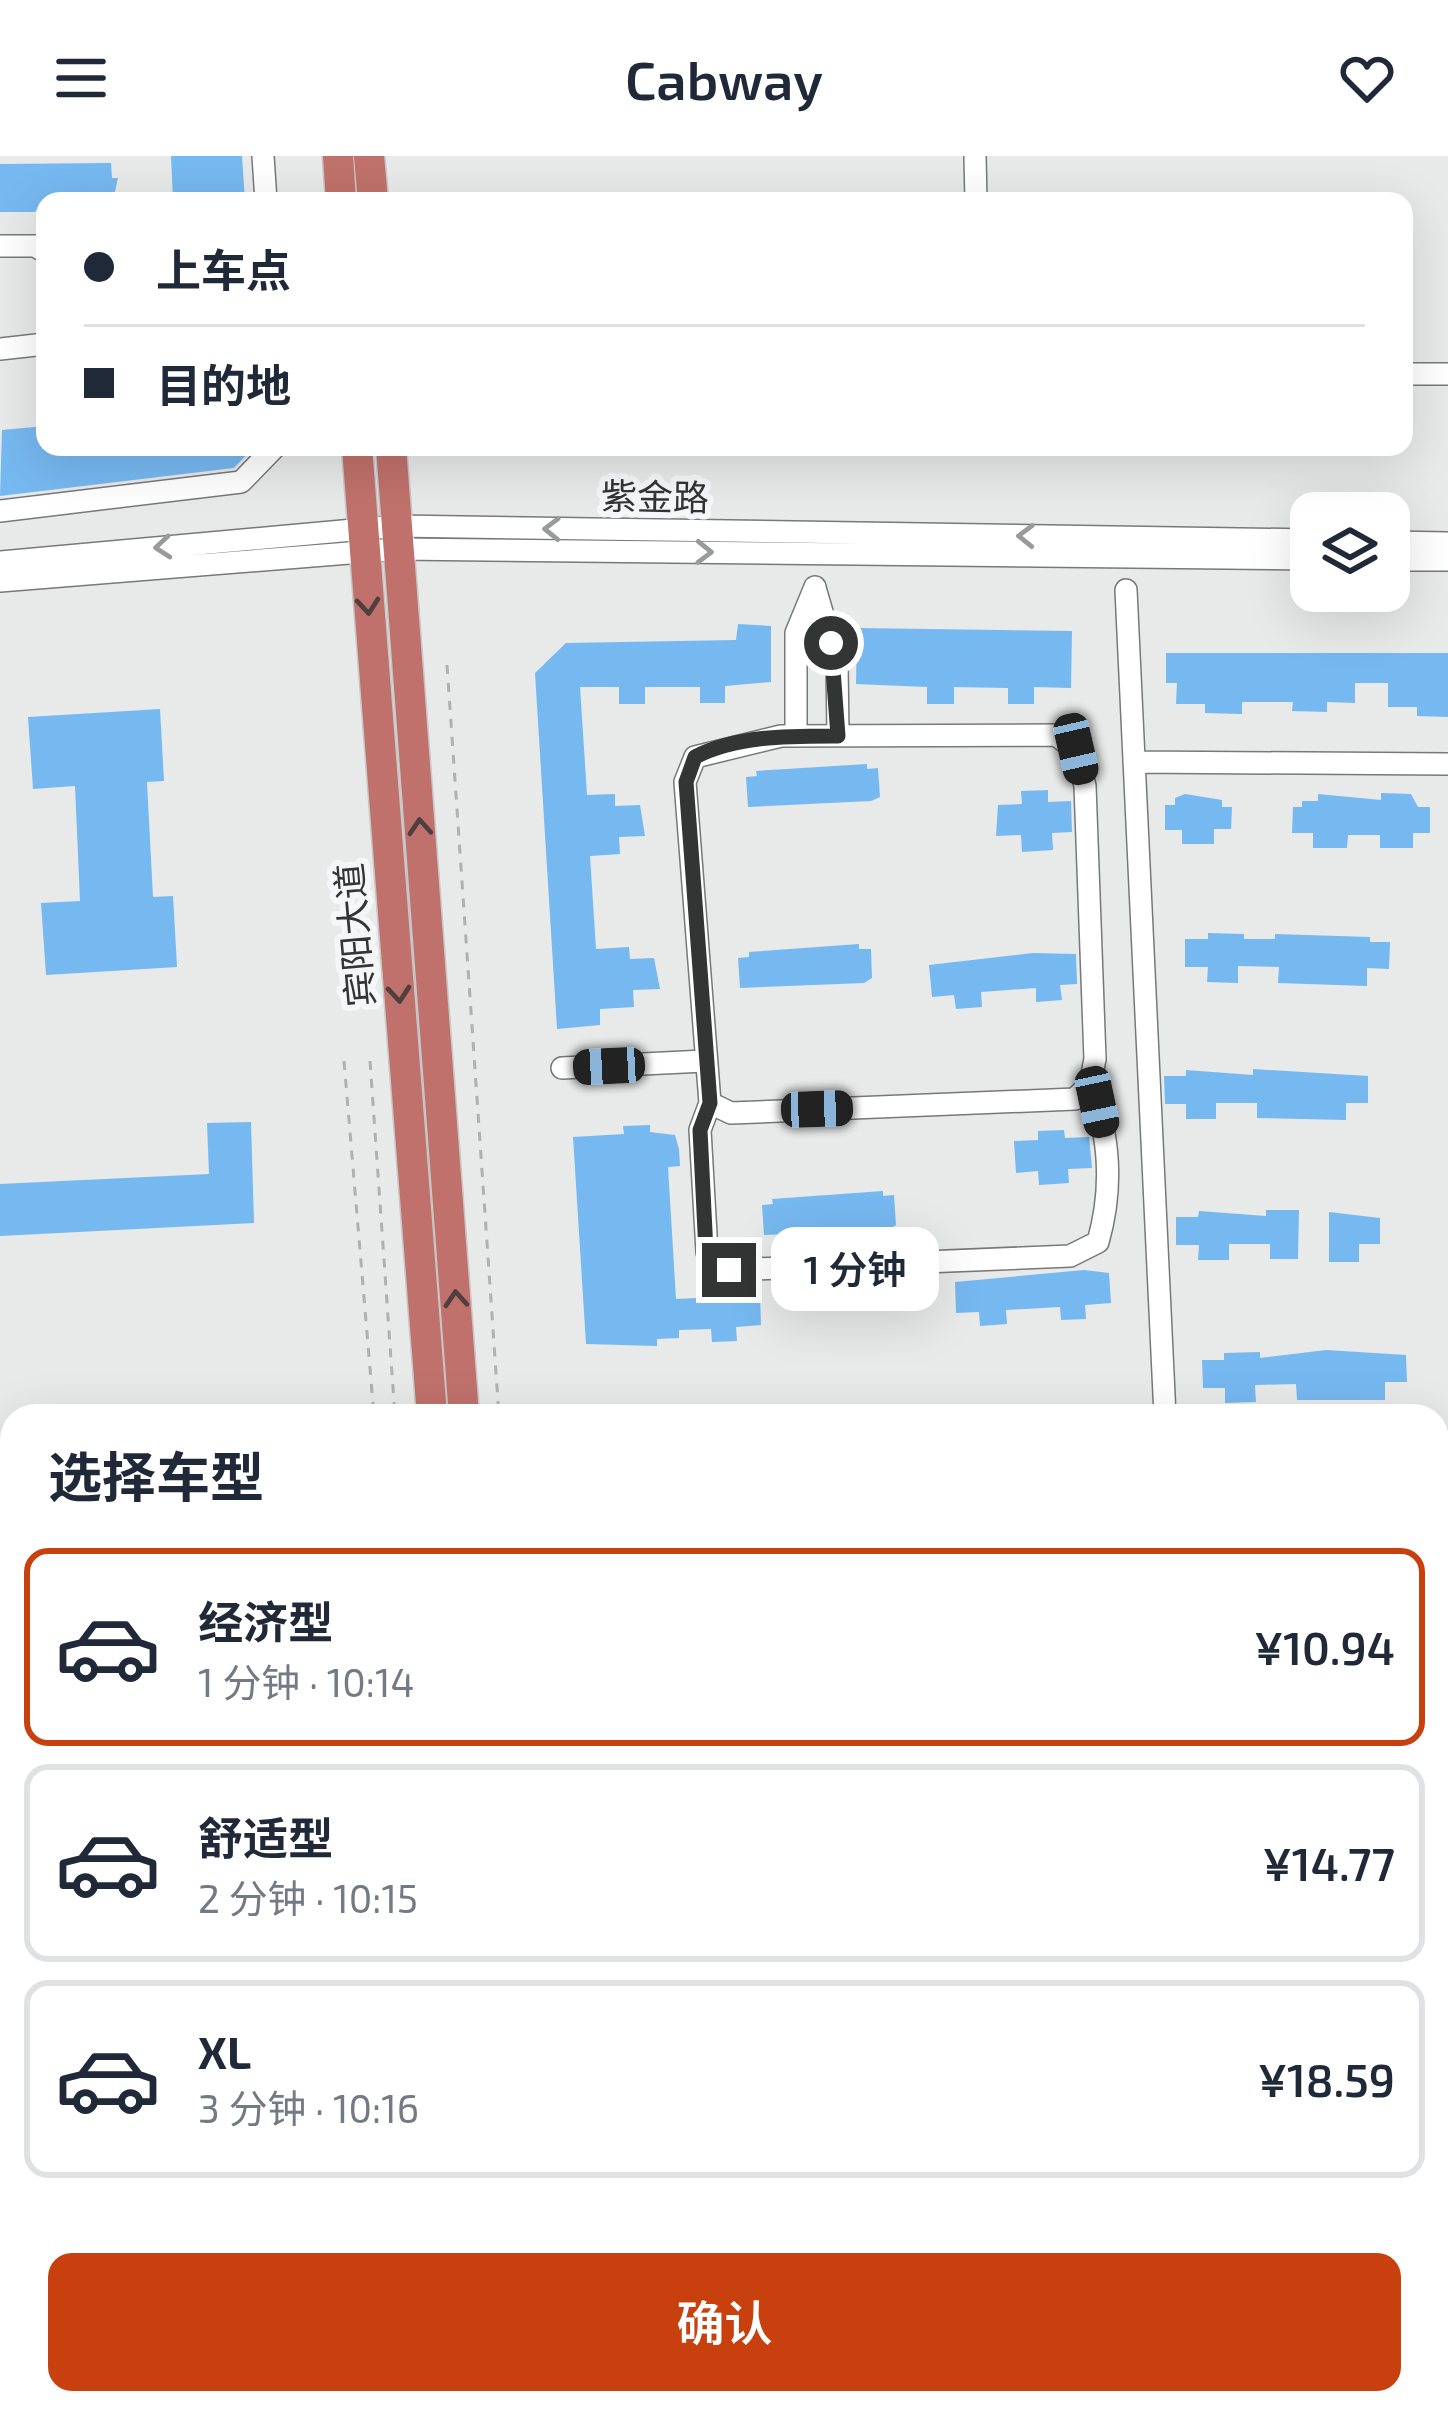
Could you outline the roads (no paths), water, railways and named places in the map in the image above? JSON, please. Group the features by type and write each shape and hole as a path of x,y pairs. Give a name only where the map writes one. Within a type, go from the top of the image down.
{"highway":[{"path":"338,156 340,192"},
{"path":"370,156 372,192"},
{"name":"宾阳大道","path":"358,456 431,1404"},
{"name":"宾阳大道","path":"393,456 463,1404"}],"street":[{"path":"262,156 265,192"},
{"path":"975,156 976,192"},
{"path":"0,246 36,247"},
{"path":"0,349 36,345"},
{"path":"1413,374 1448,374"},
{"path":"0,511 241,482 266,456"},
{"name":"紫金路","path":"398,538 1290,559"},
{"name":"紫金路","path":"0,562 398,538 1290,540"},
{"name":"紫金路","path":"0,581 363,540"},
{"path":"1410,542 1448,542"},
{"path":"1410,560 1448,560"},
{"path":"796,736 796,633 815,587 837,663 838,736"},
{"path":"1126,590 1164,1404"},
{"path":"1056,735 1076,749 1085,786 1095,1060 1090,1084 1106,1147 1108,1205 1098,1242 1070,1256 729,1270 706,1252 700,1130 710,1103 688,768 710,749 796,736 1056,735"},
{"path":"1134,762 1448,764"},
{"path":"562,1069 704,1060"},
{"path":"710,1103 731,1113 1075,1099 1090,1084"}]}
